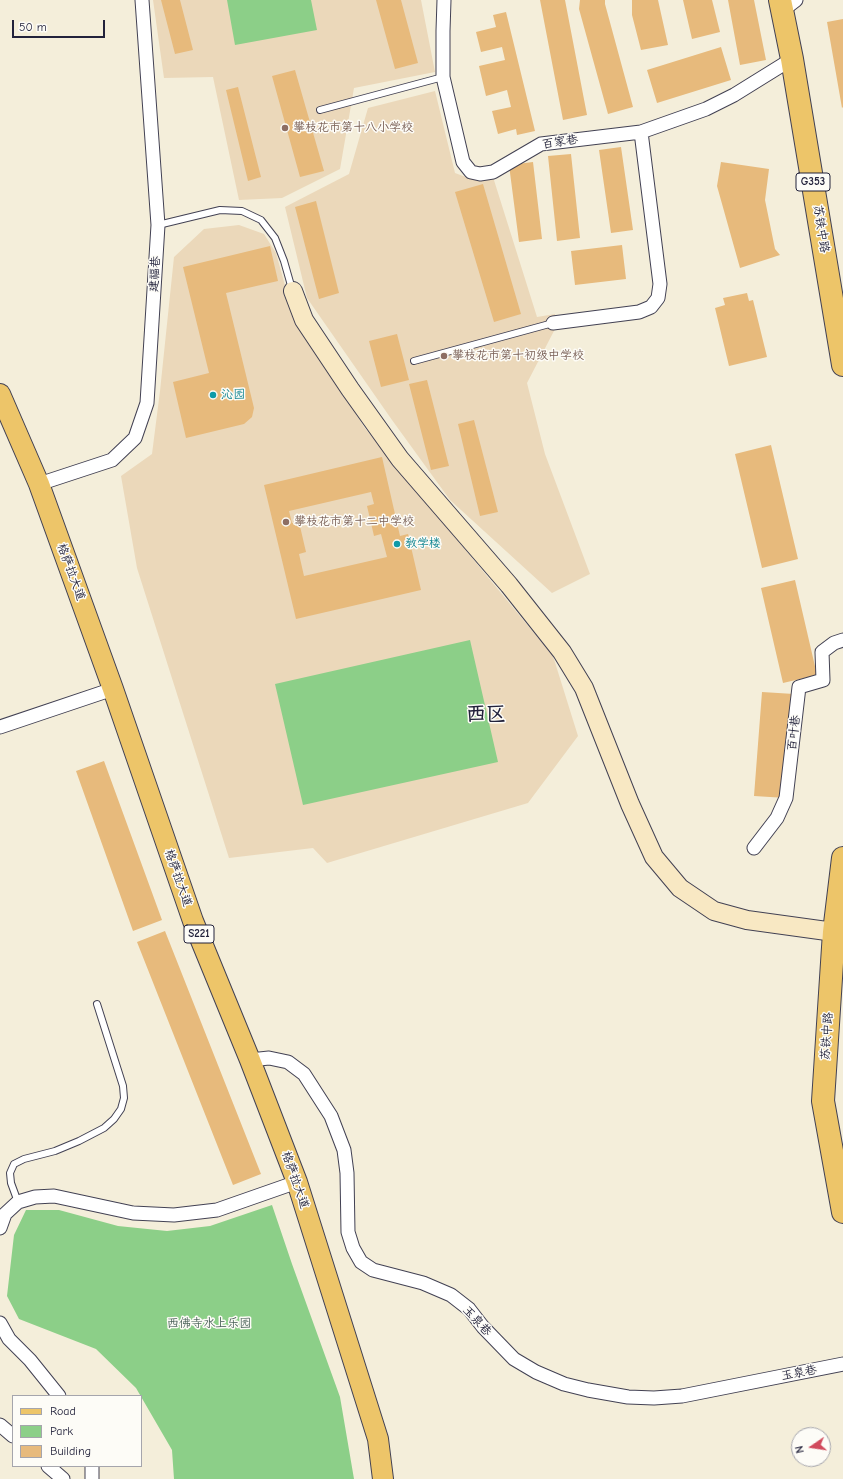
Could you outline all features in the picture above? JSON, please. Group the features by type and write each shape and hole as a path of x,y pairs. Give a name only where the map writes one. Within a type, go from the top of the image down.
{"highway":[{"name":"苏铁中路","path":"786,3 792,59 843,364"},
{"name":"苏铁中路","path":"843,858 834,932 823,1100 843,1212"}],"main road":[{"name":"格萨拉大道","path":"0,394 39,484 193,921 250,1060 297,1182 378,1439 383,1479"}],"street":[{"name":"建福巷","path":"39,484 112,460 135,438 147,404 158,225 142,0"},
{"name":"百家巷","path":"444,0 444,77 463,162 470,172 480,174 493,172 541,144 641,132 706,109 792,59"},
{"path":"553,324 639,312 651,307 658,298 660,284 641,132"},
{"path":"292,291 304,320 350,389 400,459 509,585 562,652 584,688 630,804 654,857 680,888 714,911 747,920 834,932"},
{"name":"百叶巷","path":"754,848 777,818 786,798 800,687 823,680 822,652 834,643 843,640"},
{"path":"0,727 112,689"},
{"name":"玉泉巷","path":"250,1060 269,1058 288,1062 304,1074 331,1116 344,1150 347,1173 348,1232 353,1248 361,1262 373,1270 423,1283 451,1295 468,1309 483,1327 514,1358 536,1372 564,1384 588,1390 628,1397 654,1398 682,1396 843,1364"},
{"path":"0,1228 5,1214 18,1202 35,1197 54,1196 133,1213 174,1215 217,1210 297,1182"},
{"path":"0,1323 9,1339 30,1360 58,1395"},
{"path":"0,1425 12,1435"},
{"path":"49,1467 63,1479"},
{"path":"92,1467 92,1479"}],"lane":[{"path":"320,110 444,77"},
{"path":"158,225 220,210 242,211 261,220 275,238 284,261 292,291"},
{"path":"414,361 553,324"},
{"path":"18,1202 11,1183 10,1173 14,1164 24,1159 55,1151 79,1141 104,1128 114,1119 121,1109 124,1098 123,1086 98,1004"}],"shaded area":[{"name":"攀枝花市第十八小学校","path":"153,0 421,0 435,72 354,88 340,169 282,198 239,200 213,77 164,78"},
{"name":"攀枝花市第十初级中学校","path":"435,91 455,173 471,179 493,177 537,317 555,314 555,329 527,383 545,454 590,574 552,593 450,500 307,298 285,207 349,174 368,108"},
{"name":"攀枝花市第十二中学校","path":"239,225 264,234 276,253 291,307 364,427 553,656 578,736 528,803 327,863 313,848 229,858 137,568 121,476 152,454 174,257 204,229"}],"green space":[{"path":"227,0 311,0 317,30 235,45"},
{"path":"470,640 498,762 303,805 275,684"},
{"name":"西佛寺水上乐园","path":"272,1205 340,1397 354,1479 174,1479 172,1450 142,1398 142,1395 140,1395 136,1388 96,1349 19,1319 7,1296 14,1235 26,1210 59,1210 118,1226 167,1231 210,1226"}],"building":[{"path":"161,0 180,0 193,50 175,54"},
{"path":"376,0 401,0 418,63 395,69"},
{"path":"540,0 565,0 587,115 563,120"},
{"path":"580,0 605,0 633,107 608,114 579,9"},
{"path":"632,0 658,0 668,45 641,50 632,15"},
{"path":"683,0 712,0 720,32 692,39"},
{"path":"728,0 754,0 766,60 740,65"},
{"path":"506,12 535,131 517,135 516,129 498,134 492,111 511,107 507,90 486,96 479,66 505,60 502,47 481,52 476,32 496,27 493,15"},
{"path":"843,19 843,107 842,108 827,22"},
{"path":"721,47 731,80 657,103 647,70"},
{"path":"295,70 324,171 300,177 272,76"},
{"path":"238,87 261,177 248,181 226,90"},
{"path":"621,147 633,230 611,233 599,150"},
{"path":"571,154 580,238 557,241 548,156"},
{"path":"533,162 542,239 519,242 509,165"},
{"path":"721,162 769,169 765,200 775,249 780,255 740,268 717,186"},
{"path":"483,184 521,314 494,322 455,192"},
{"path":"316,201 339,293 319,299 295,207"},
{"path":"622,245 626,279 575,285 571,251"},
{"path":"270,246 278,281 226,293 254,408 252,417 244,424 186,438 173,382 209,373 183,267"},
{"path":"747,293 749,301 753,300 767,357 729,366 715,308 725,305 723,298"},
{"path":"397,334 409,380 381,387 369,341"},
{"path":"427,380 449,466 431,470 409,384"},
{"path":"474,420 498,512 480,516 458,424"},
{"path":"771,445 798,559 762,568 735,454"},
{"name":"教学楼","path":"382,457 400,536 408,534 421,590 296,619 264,485","holes":["371,492 374,504 367,506 374,536 381,534 387,557 304,576 299,554 306,552 299,522 292,523 289,511"]},
{"path":"795,580 817,675 783,683 761,588"},
{"path":"762,692 794,694 786,798 754,796"},
{"path":"104,761 162,920 133,931 76,771"},
{"path":"165,931 261,1174 233,1185 137,942"}],"place":[{"name":"攀枝花市第十八小学校","path":"285,128"},
{"name":"攀枝花市第十初级中学校","path":"444,356"},
{"name":"沁园","path":"213,395"},
{"name":"攀枝花市第十二中学校","path":"286,522"},
{"name":"教学楼","path":"397,544"}],"district":[{"name":"西区","path":"486,714"}]}
